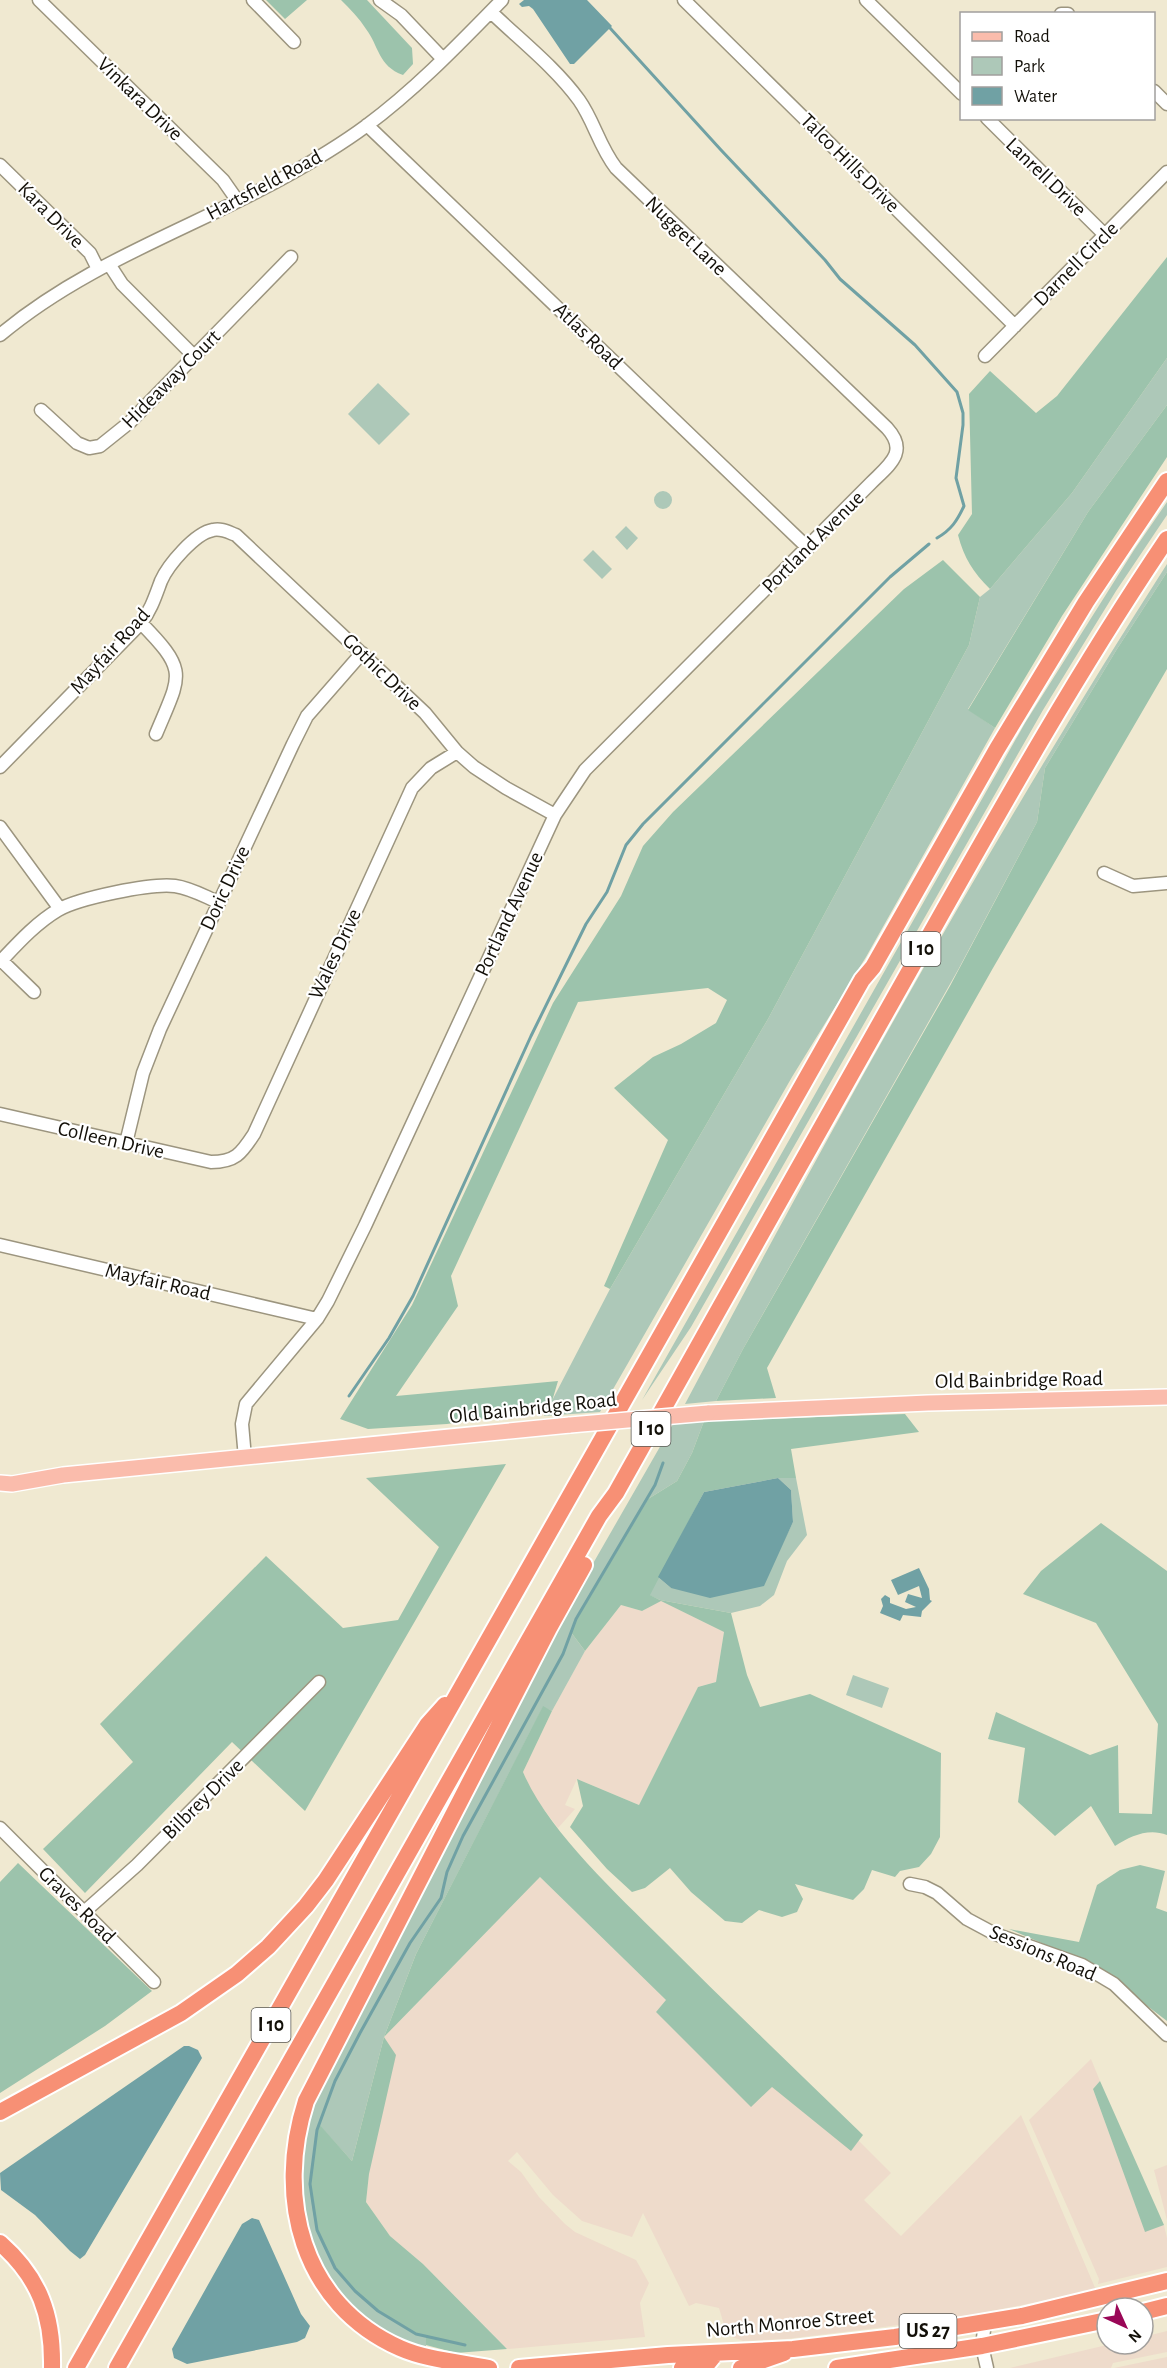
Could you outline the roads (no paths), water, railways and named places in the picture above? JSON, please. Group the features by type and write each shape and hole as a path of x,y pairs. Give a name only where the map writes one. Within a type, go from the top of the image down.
{"highway":[{"name":"I 10","path":"76,2368 862,980 873,967 997,749 1086,602 1167,481"},
{"name":"I 10","path":"117,2368 421,1828 599,1516 615,1493 766,1221 987,834 1072,688 1167,539"},
{"path":"489,2368 416,2354 400,2348 379,2337 347,2313 324,2284 304,2245 294,2200 292,2177 294,2149 298,2124 306,2101 549,1629 609,1522 615,1493"},
{"path":"0,2112 181,2013 237,1974 268,1947 306,1906 326,1880 428,1724 466,1682"},
{"path":"0,2243 16,2258 40,2295 53,2340 52,2368"},
{"name":"North Monroe Street","path":"519,2368 793,2349 895,2337 1022,2316 1167,2282"},
{"path":"1142,2288 1143,2296"},
{"name":"US 27","path":"837,2368 982,2346 1095,2322"},
{"path":"741,2368 793,2349"},
{"path":"682,2368 708,2362 717,2353"}],"main road":[{"name":"Old Bainbridge Road","path":"4,1485 63,1475 708,1413 928,1403 1167,1397"}],"street":[{"name":"Vinkara Drive","path":"39,0 223,180 237,200"},
{"path":"253,0 294,42"},
{"path":"380,0 401,15 443,59"},
{"name":"Hartsfield Road","path":"0,335 33,309 103,266 308,163 367,125 443,59 502,0"},
{"name":"Talco Hills Drive","path":"684,0 1015,326"},
{"path":"866,0 960,92"},
{"name":"Nugget Lane","path":"490,12 573,92 590,118 601,146 616,168 887,428 894,436 898,447"},
{"path":"1155,92 1167,104"},
{"name":"Lanrell Drive","path":"989,120 1105,235"},
{"name":"Atlas Road","path":"367,125 808,548"},
{"name":"Kara Drive","path":"0,165 194,356"},
{"name":"Darnell Circle","path":"985,356 1167,172"},
{"name":"Hideaway Court","path":"41,410 77,443 96,448 107,442 130,422 291,257"},
{"name":"Portland Avenue","path":"245,1458 242,1424 246,1404 317,1319 365,1226 555,815 585,770 890,464 898,447"},
{"name":"Gothic Drive","path":"211,530 219,529 236,535 425,713 457,752 474,767 555,815"},
{"name":"Mayfair Road","path":"0,767 141,623 149,613 162,580 170,567 196,538 211,530"},
{"path":"141,623 165,647 176,668 177,680 174,692 156,734"},
{"name":"Doric Drive","path":"126,1143 143,1073 156,1040 218,902 307,716 362,653"},
{"name":"Wales Drive","path":"223,1162 239,1155 254,1134 412,788 431,768 457,752"},
{"path":"0,827 60,909"},
{"path":"1104,873 1133,886 1167,883"},
{"path":"34,992 1,961 40,922 60,909 87,900 164,885 188,889 218,902"},
{"name":"Colleen Drive","path":"0,1114 211,1162 223,1162"},
{"name":"Mayfair Road","path":"0,1245 317,1319"},
{"name":"Bilbrey Drive","path":"84,1912 137,1864 319,1682"},
{"name":"Graves Road","path":"0,1828 154,1982"},
{"name":"Sessions Road","path":"910,1884 937,1893 967,1919 995,1934 1082,1965 1114,1984 1167,2035"},
{"path":"985,2322 982,2346 987,2368"}],"water":[{"path":"524,0 587,0 612,26 574,64 570,64 533,9 529,6 522,7 519,4"},
{"path":"778,1478 791,1490 793,1522 764,1586 710,1598 671,1588 658,1577 704,1492"},
{"path":"919,1568 932,1601 922,1611 921,1617 903,1615 900,1621 880,1613 883,1606 881,1599 885,1595 890,1598 890,1603 906,1609 916,1607 905,1602 908,1594 922,1598 919,1586 898,1595 891,1580"},
{"path":"184,2046 198,2050 202,2058 85,2255 80,2259 35,2215 1,2190 0,2173"},
{"path":"252,2218 259,2220 301,2314 310,2326 305,2338 297,2342 187,2364 174,2358 172,2349 242,2224"}],"waterway":[{"path":"610,28 840,279 915,345 957,392 963,413 963,425 956,478 964,506 953,525 937,538"},
{"path":"349,1396 389,1338 413,1296 531,1036 586,924 607,892 626,845 643,824 890,577 929,544"},
{"path":"465,2345 416,2334 378,2311 355,2291 335,2268 317,2230 310,2184 317,2130 335,2081 410,1943 441,1898 447,1872 463,1836 563,1654 576,1619 655,1485 663,1463"}]}
